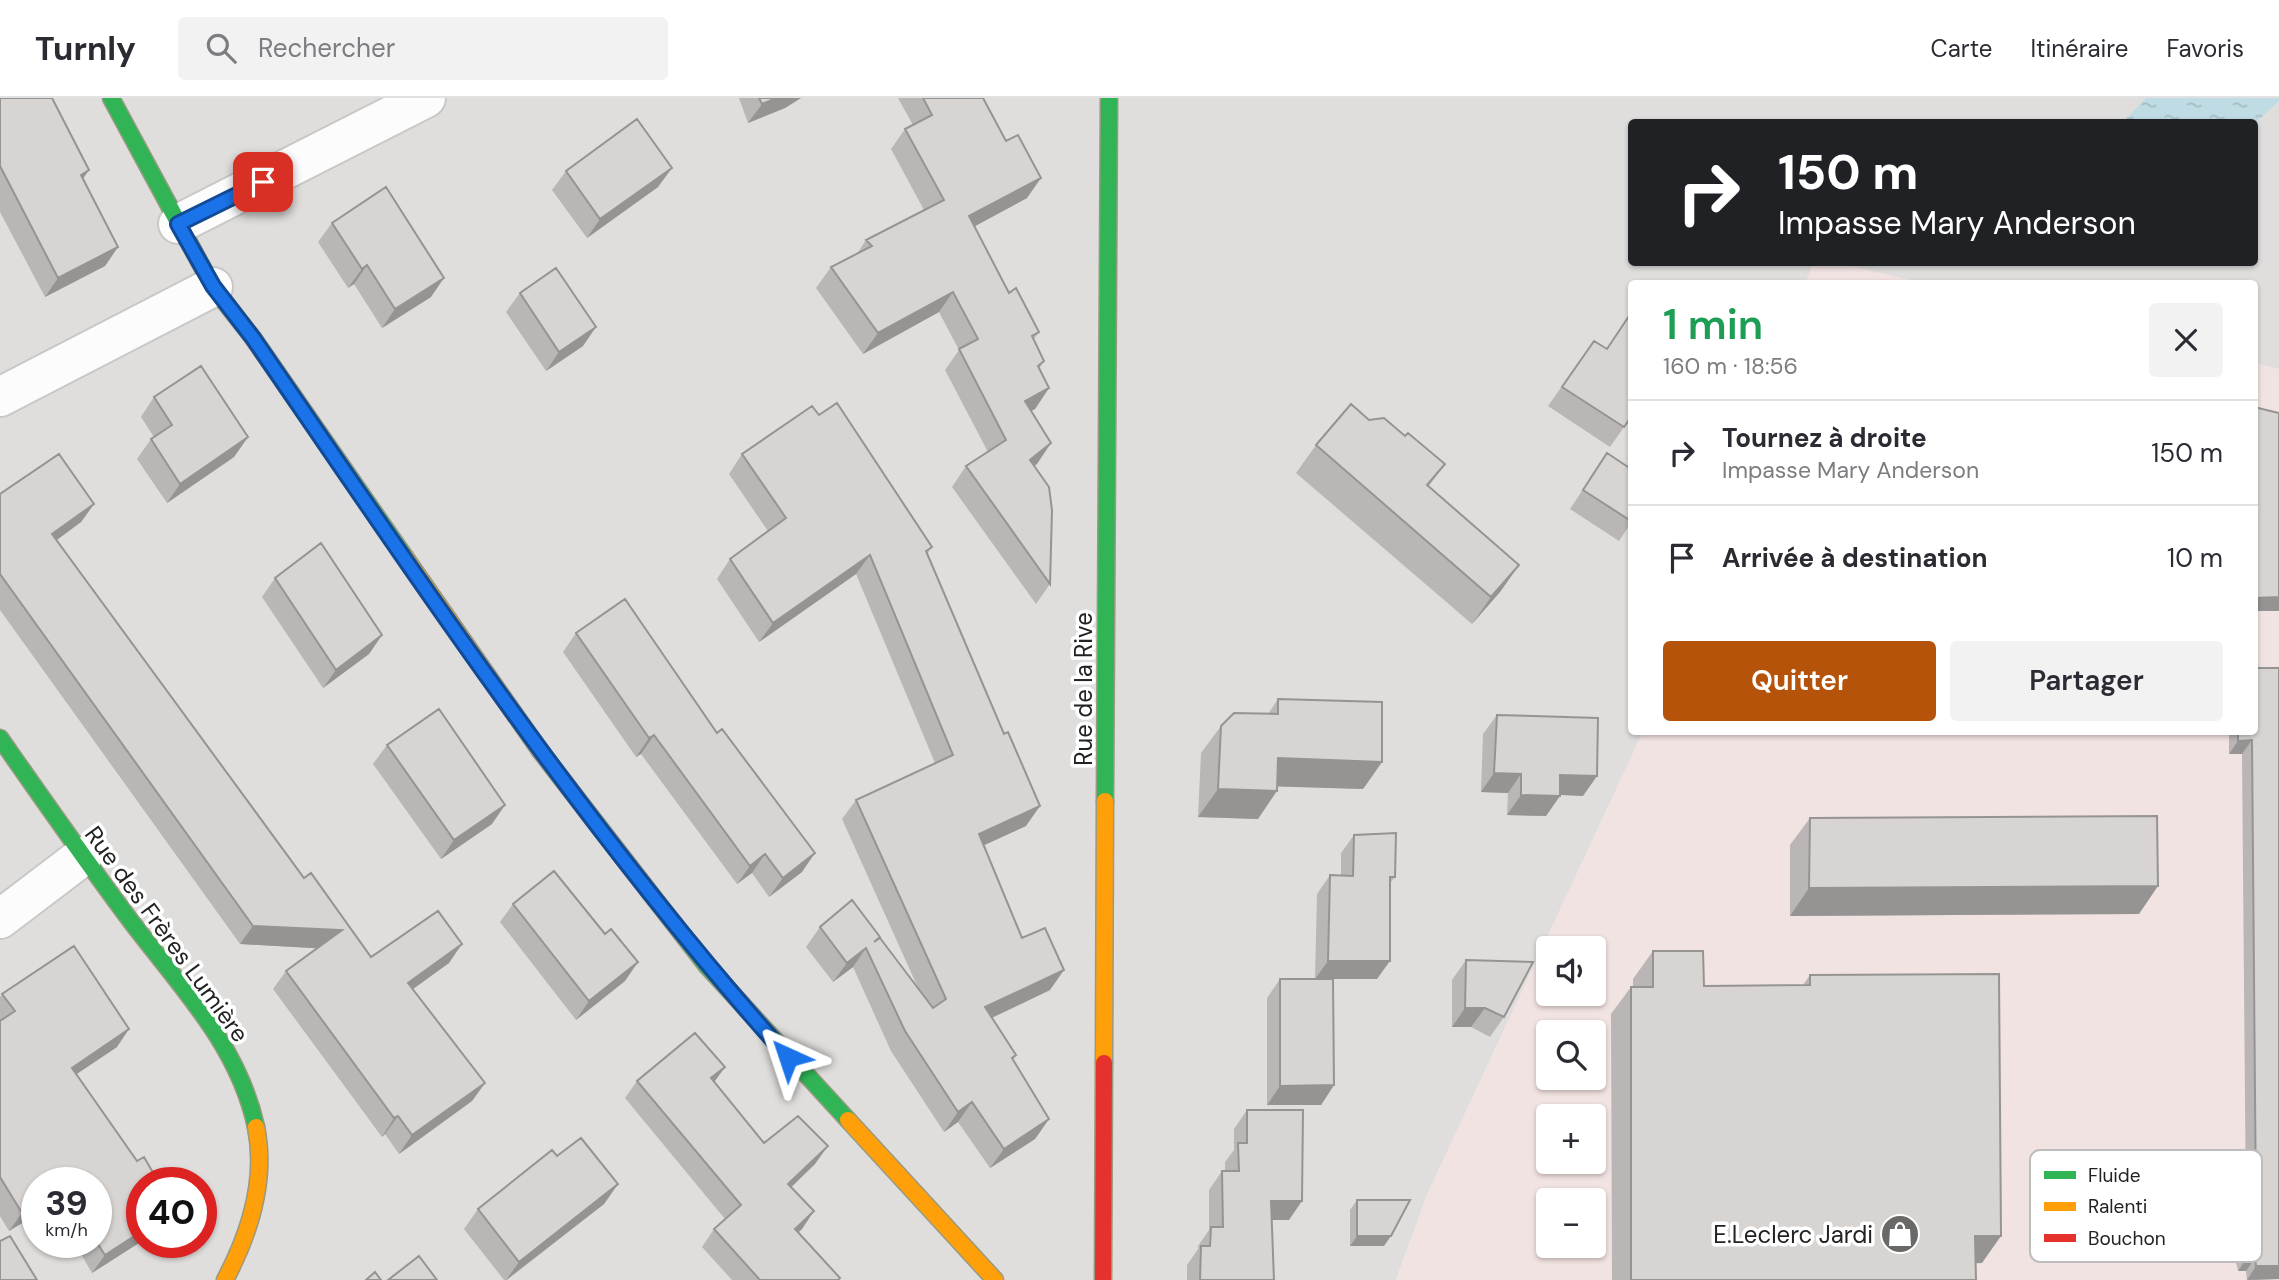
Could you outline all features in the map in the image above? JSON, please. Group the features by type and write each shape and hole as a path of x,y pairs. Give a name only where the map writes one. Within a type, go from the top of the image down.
{"street":[{"path":"111,98 213,286 253,338 565,787 706,965 995,1280"},
{"path":"178,224 426,98"},
{"name":"Rue de la Rive","path":"1103,1280 1109,98"},
{"path":"0,397 213,286"},
{"name":"Rue des Frères Lumière","path":"0,738 83,856 226,1048 248,1099 258,1147 261,1179 254,1214 237,1260 225,1280"},
{"path":"0,919 83,856"}],"shaded area":[{"path":"0,98 2279,98 2279,369 2258,364 2258,280 1907,280 1849,266 2258,266 2258,119 1628,119 1628,266 1812,266 1807,280 1628,280 1628,735 1642,735 1548,936 1536,936 1536,961 1427,1195 1396,1280 0,1280"},
{"path":"1812,266 1850,266 1911,280 1807,280"},
{"path":"2258,364 2279,369 2279,1280 1396,1280 1427,1195 1536,961 1536,1006 1606,1006 1606,936 1548,936 1642,735 2258,735"}],"water":[{"path":"2146,98 2279,98 2258,120 2126,119"}],"building":[{"path":"0,98 52,98 89,170 81,175 118,247 58,278 0,166"},
{"path":"759,98 776,98 762,104"},
{"path":"923,98 983,98 1006,141 1018,135 1041,178 969,216 1009,293 1016,288 1039,332 1032,336 1044,361 1038,366 1049,388 1025,401 1051,443 1030,460 1049,487 1052,510 1050,584 966,466 1006,440 959,349 978,339 953,292 878,333 831,267 872,246 866,240 944,200 905,129 932,115"},
{"path":"637,119 672,168 600,219 566,171"},
{"path":"386,187 444,278 395,309 367,265 362,269 332,223"},
{"path":"556,268 596,327 559,352 520,293"},
{"path":"1628,318 1628,421 1624,427 1562,387 1594,341 1607,349"},
{"path":"201,366 248,437 180,484 151,439 172,425 154,397"},
{"path":"837,403 932,547 926,551 1004,734 1008,732 1040,806 979,834 1022,938 1045,928 1064,970 985,1007 1016,1055 1012,1058 1049,1119 1004,1149 972,1102 958,1112 905,1031 866,948 847,963 820,927 852,900 880,937 874,942 880,938 933,1008 946,999 856,800 953,755 870,555 773,623 730,559 786,518 742,454 812,406 819,415"},
{"path":"1351,404 1369,420 1384,418 1405,436 1408,433 1445,464 1427,485 1519,565 1491,597 1316,445"},
{"path":"2258,408 2279,413 2279,597 2258,598"},
{"path":"1607,453 1628,467 1628,519 1583,490"},
{"path":"59,454 94,504 52,534 304,878 311,873 371,957 438,911 462,944 408,983 485,1083 412,1135 398,1116 394,1118 286,971 342,930 253,926 0,574 0,494"},
{"path":"321,543 382,635 336,670 275,578"},
{"path":"625,599 717,733 722,729 815,853 783,878 765,854 750,866 654,735 649,738 576,633"},
{"path":"2258,668 2279,668 2279,1266 2256,1266 2256,1262 2262,1262 2262,1150 2255,1150 2252,740 2238,741 2238,735 2258,735"},
{"path":"1278,699 1382,702 1382,762 1278,758 1277,791 1218,789 1221,726 1234,713 1278,714"},
{"path":"439,709 505,805 454,840 387,745"},
{"path":"1497,715 1598,718 1597,776 1560,775 1560,796 1521,795 1521,774 1494,773"},
{"path":"2157,816 2158,886 1809,888 1810,818"},
{"path":"1396,833 1395,877 1390,877 1390,961 1328,961 1330,875 1353,876 1354,835"},
{"path":"554,871 605,934 611,929 638,962 589,1001 513,904"},
{"path":"74,946 129,1029 72,1068 137,1161 144,1157 150,1167 126,1167 126,1241 112,1250 112,1167 21,1167 21,1211 0,1177 0,1021 15,1011 2,994"},
{"path":"1653,951 1703,951 1704,986 1810,985 1810,975 1999,974 2001,1236 1975,1236 1976,1280 1631,1280 1631,987 1653,987"},
{"path":"1466,960 1533,962 1504,1017 1485,1008 1465,1008"},
{"path":"1280,979 1333,979 1334,1085 1280,1086"},
{"path":"695,1033 725,1067 711,1078 764,1143 798,1116 828,1146 788,1184 814,1211 795,1229 840,1278 838,1280 760,1280 714,1229 741,1205 637,1081"},
{"path":"1247,1110 1303,1110 1302,1201 1271,1201 1274,1280 1200,1280 1201,1246 1210,1246 1211,1227 1223,1227 1222,1171 1239,1171 1238,1143 1247,1143"},
{"path":"581,1138 618,1184 519,1262 478,1209 552,1150 557,1156"},
{"path":"1357,1200 1410,1200 1391,1236 1357,1236"},
{"path":"10,1236 21,1258 37,1280 0,1280 0,1241"},
{"path":"419,1256 437,1280 388,1280"},
{"path":"375,1272 381,1280 366,1280"}],"traffic: fast":[{"path":"111,98 213,287 253,338 405,557"},
{"path":"1105,801 1109,98"},
{"path":"0,738 111,894 204,1015 235,1068 256,1127"},
{"path":"541,752 706,965 848,1120"}],"traffic: slow":[{"path":"405,557 541,752"},
{"path":"1104,1063 1105,801"},
{"path":"848,1120 995,1280"},
{"path":"225,1280 249,1225 258,1187 259,1147 256,1127"}],"traffic: jam":[{"path":"1103,1280 1104,1063"}],"place":[{"name":"E.Leclerc Jardi","path":"1900,1234"}],"route":[{"path":"263,182 178,224 213,286 253,338 412,571 565,787 706,965 788,1057"}]}
